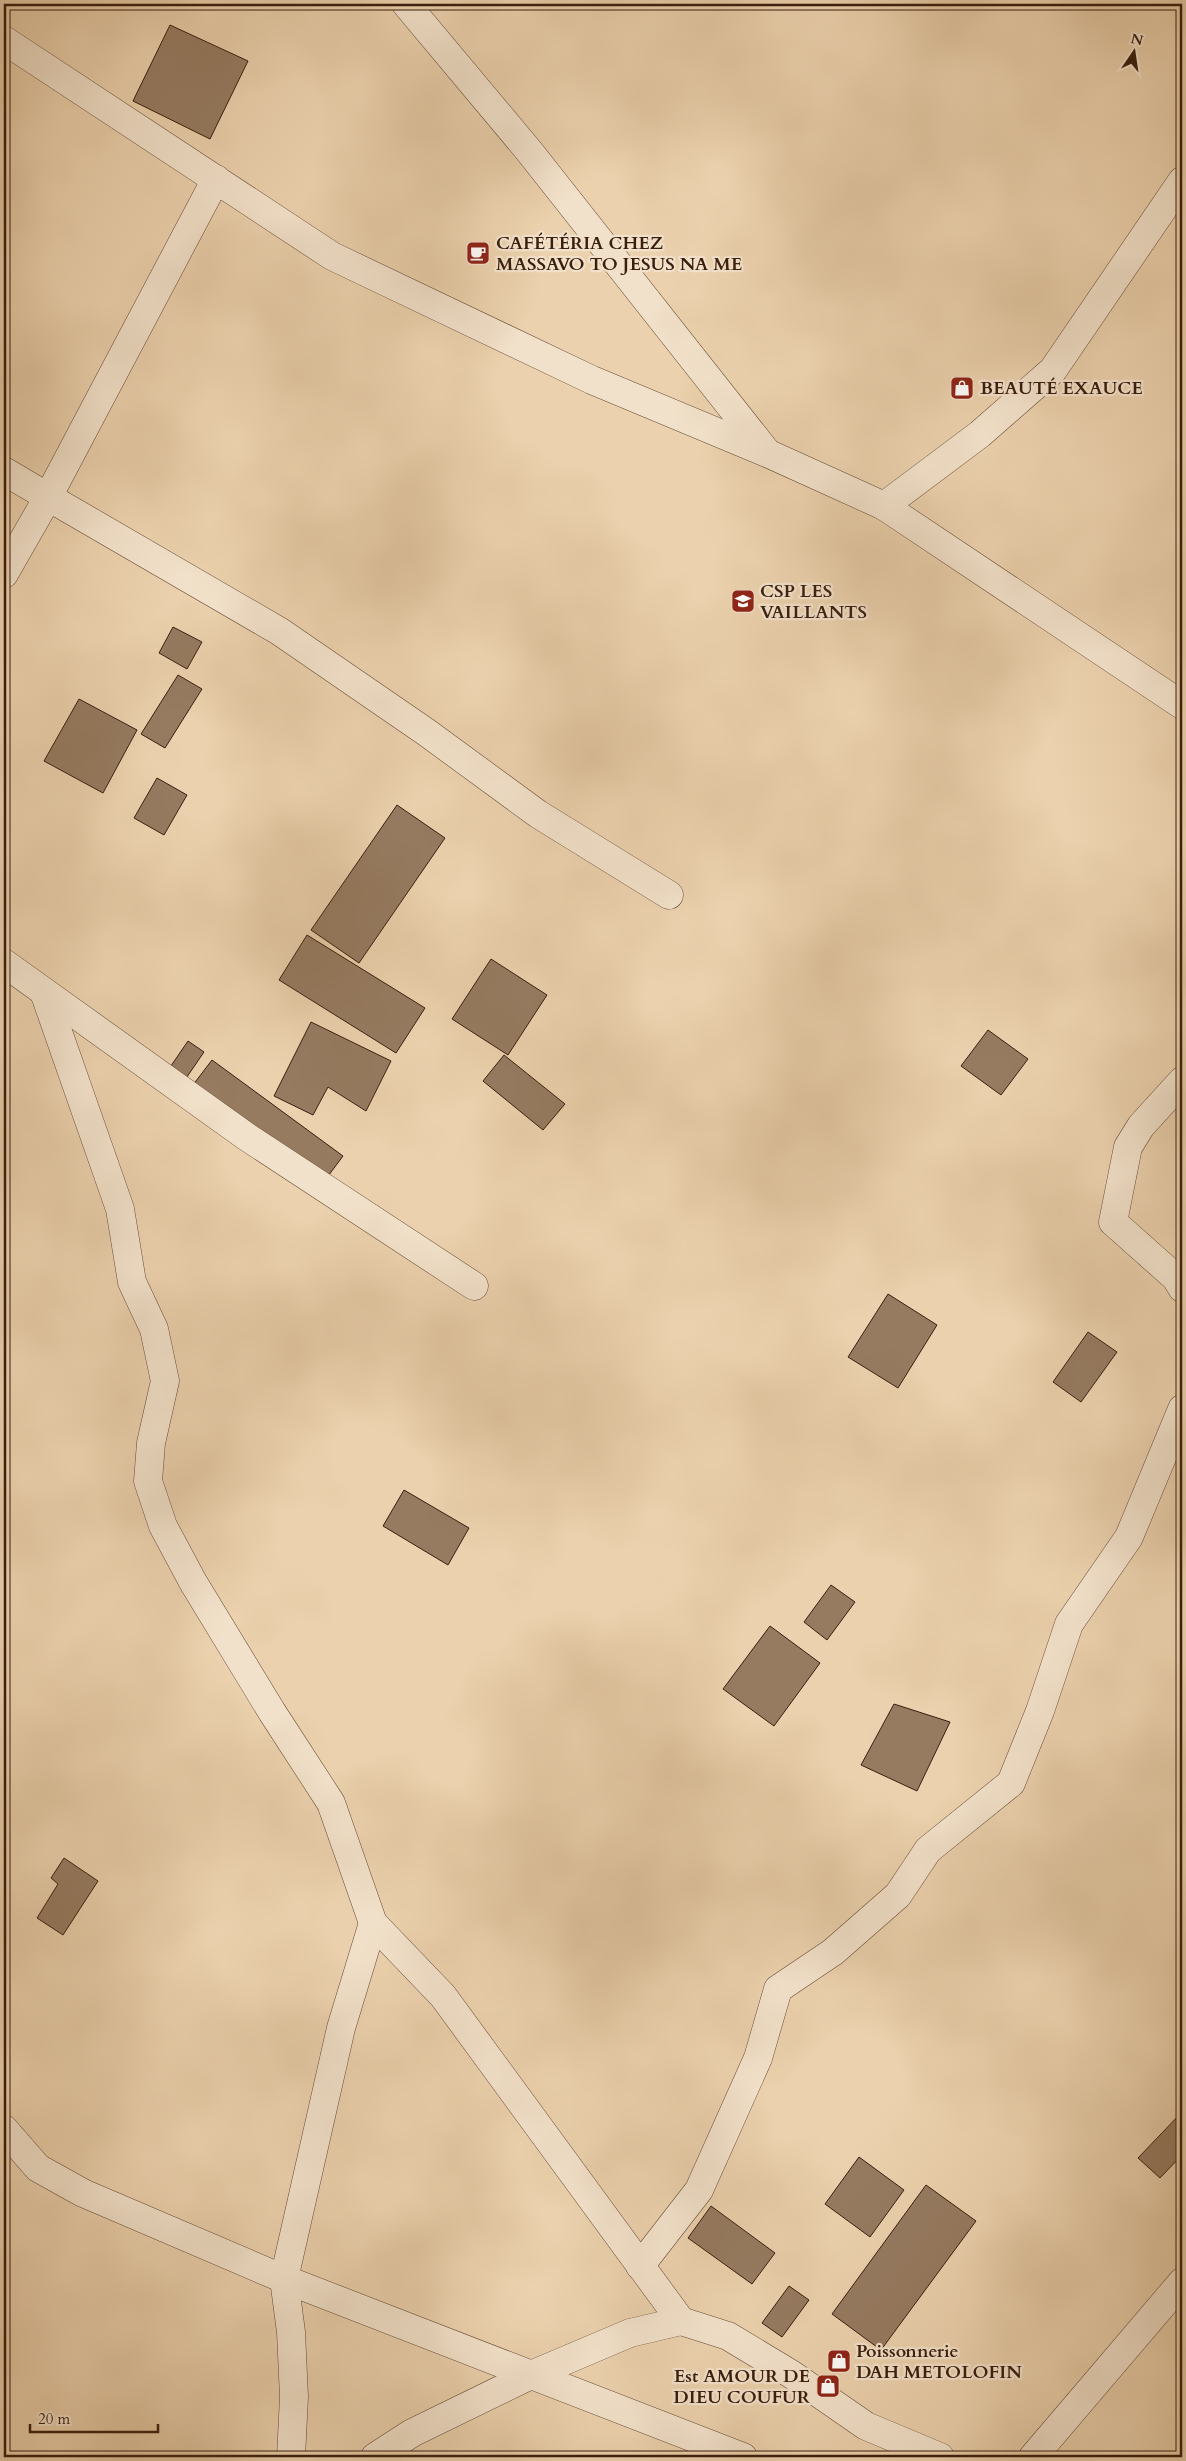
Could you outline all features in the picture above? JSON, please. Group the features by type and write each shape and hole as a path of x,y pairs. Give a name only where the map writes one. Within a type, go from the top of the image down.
{"street":[{"path":"406,4 529,151 767,453"},
{"path":"4,40 332,256 592,380 767,453 884,506 1182,705"},
{"path":"4,574 48,497 216,179"},
{"path":"884,506 980,434 1052,370 1182,182"},
{"path":"4,471 279,631 426,732 538,814 669,895"},
{"path":"4,963 247,1137 474,1286"},
{"path":"44,992 120,1209 132,1282 154,1329 165,1381 151,1443 148,1481 163,1526 198,1590 272,1712 331,1803 374,1923 443,1996 681,2321"},
{"path":"1182,1081 1141,1126 1128,1147 1114,1222 1176,1278 1182,1288"},
{"path":"640,2266 700,2190 758,2058 778,1989 833,1952 898,1895 928,1850 1011,1783 1040,1711 1069,1624 1129,1537 1182,1409"},
{"path":"291,2457 294,2397 291,2332 284,2279 340,2028 374,1923"},
{"path":"8,2141 38,2168 83,2193 284,2279 742,2457"},
{"path":"1033,2457 1182,2282"},
{"path":"375,2457 412,2433 531,2375 630,2333 681,2321 728,2336 791,2374 866,2426 940,2457"}],"building":[{"path":"170,25 248,61 210,139 133,101"},
{"path":"173,627 202,642 187,669 159,653"},
{"path":"178,675 202,689 165,748 141,734"},
{"path":"79,699 137,730 103,793 44,761"},
{"path":"157,778 187,795 164,835 134,818"},
{"path":"397,805 445,838 359,963 311,930"},
{"path":"307,935 425,1008 396,1053 279,980"},
{"path":"491,959 547,995 508,1055 452,1019"},
{"path":"311,1022 391,1061 366,1111 328,1087 313,1115 274,1096"},
{"path":"988,1030 1028,1059 1001,1095 961,1066"},
{"path":"188,1041 204,1052 178,1090 162,1079"},
{"path":"504,1055 565,1104 543,1130 483,1081"},
{"path":"212,1060 343,1156 314,1195 183,1098"},
{"path":"888,1294 937,1325 898,1388 848,1357"},
{"path":"1088,1332 1117,1352 1081,1402 1053,1382"},
{"path":"404,1490 469,1528 448,1565 383,1526"},
{"path":"831,1585 855,1602 827,1640 804,1622"},
{"path":"770,1626 820,1663 774,1726 723,1689"},
{"path":"894,1704 950,1722 917,1791 861,1765"},
{"path":"64,1858 98,1881 63,1935 37,1918 58,1884 51,1878"},
{"path":"1182,2112 1182,2155 1160,2178 1138,2158"},
{"path":"859,2157 904,2190 870,2237 825,2204"},
{"path":"926,2185 976,2221 881,2350 832,2314"},
{"path":"711,2206 775,2253 752,2284 688,2238"},
{"path":"789,2286 809,2300 782,2337 762,2323"}],"place":[{"name":"CAFÉTÉRIA CHEZ MASSAVO TO JESUS NA ME","path":"478,253"},
{"name":"BEAUTÉ EXAUCE","path":"962,388"},
{"name":"CSP LES VAILLANTS","path":"743,601"},
{"name":"Poissonnerie DAH METOLOFIN","path":"839,2361"},
{"name":"Est AMOUR DE DIEU COUFUR","path":"828,2386"}]}
